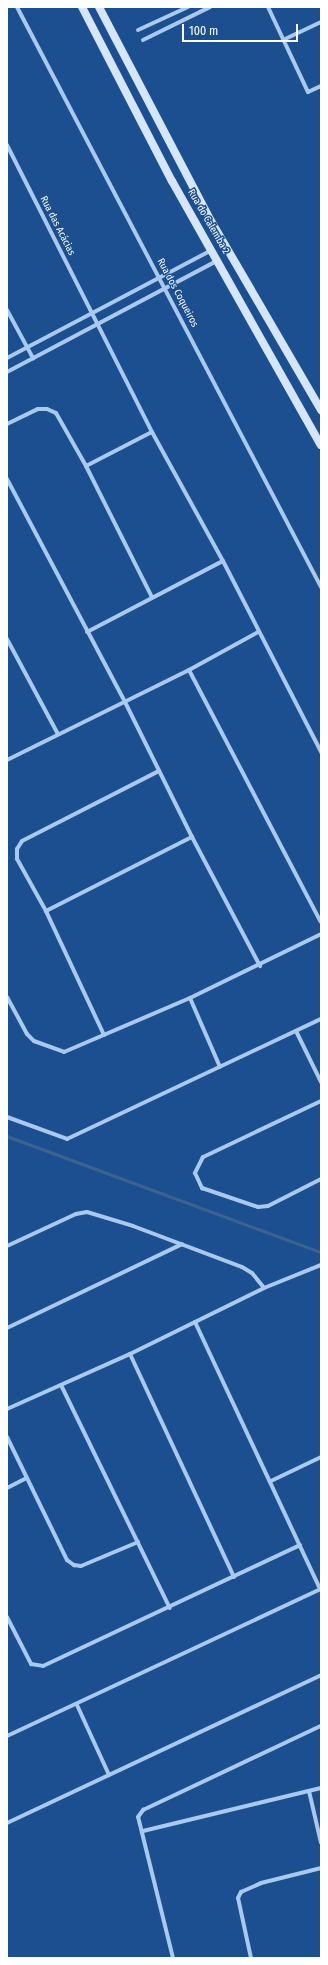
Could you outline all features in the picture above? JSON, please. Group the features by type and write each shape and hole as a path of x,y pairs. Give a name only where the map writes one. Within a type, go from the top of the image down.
{"main road":[{"name":"Rua do Calemba 2","path":"82,7 172,181 218,260 321,445"},
{"name":"Rua do Calemba 2","path":"99,7 211,221 321,410"}],"street":[{"name":"Rua dos Coqueiros","path":"17,7 321,587"},
{"path":"138,30 188,7"},
{"path":"143,40 210,7"},
{"path":"268,7 308,92 321,86"},
{"path":"283,40 321,22"},
{"name":"Rua das Acácias","path":"7,145 94,314 152,432 224,561 258,632 321,752"},
{"path":"7,358 94,314 212,250"},
{"path":"7,372 218,260"},
{"path":"7,310 33,358"},
{"path":"7,424 38,409 53,411 86,466 152,597"},
{"path":"86,466 152,432"},
{"path":"7,479 125,702 192,837 260,966"},
{"path":"87,632 224,561"},
{"path":"7,760 189,670 258,632"},
{"path":"7,639 58,734"},
{"path":"189,670 321,922"},
{"path":"104,1035 46,911 17,859 19,844 159,771"},
{"path":"46,911 192,837"},
{"path":"7,997 27,1034 42,1045 64,1052 260,966 321,934"},
{"path":"190,998 220,1067"},
{"path":"7,1117 67,1139 321,1019"},
{"path":"296,1031 321,1082"},
{"path":"321,1101 203,1157 194,1173 202,1188 258,1206 268,1206 321,1179"},
{"path":"7,1246 76,1214 87,1212 109,1218 182,1244 242,1268 252,1273 264,1288"},
{"path":"7,1328 182,1244"},
{"path":"7,1409 130,1354 264,1288 321,1265"},
{"path":"7,1736 77,1705 321,1589 195,1322"},
{"path":"130,1354 234,1577"},
{"path":"61,1385 170,1608"},
{"path":"7,1437 67,1560 74,1565 81,1566 138,1542"},
{"path":"271,1481 321,1457"},
{"path":"7,1488 27,1478"},
{"path":"7,1617 31,1664 42,1666 170,1608 300,1545"},
{"path":"7,1823 321,1675"},
{"path":"77,1705 109,1775"},
{"path":"173,1958 143,1831 138,1816 144,1810 321,1726"},
{"path":"143,1831 321,1788"},
{"path":"309,1791 321,1843"},
{"path":"251,1958 238,1898 241,1892 261,1883 321,1868"}],"waterway":[{"path":"7,1136 321,1252"}]}
